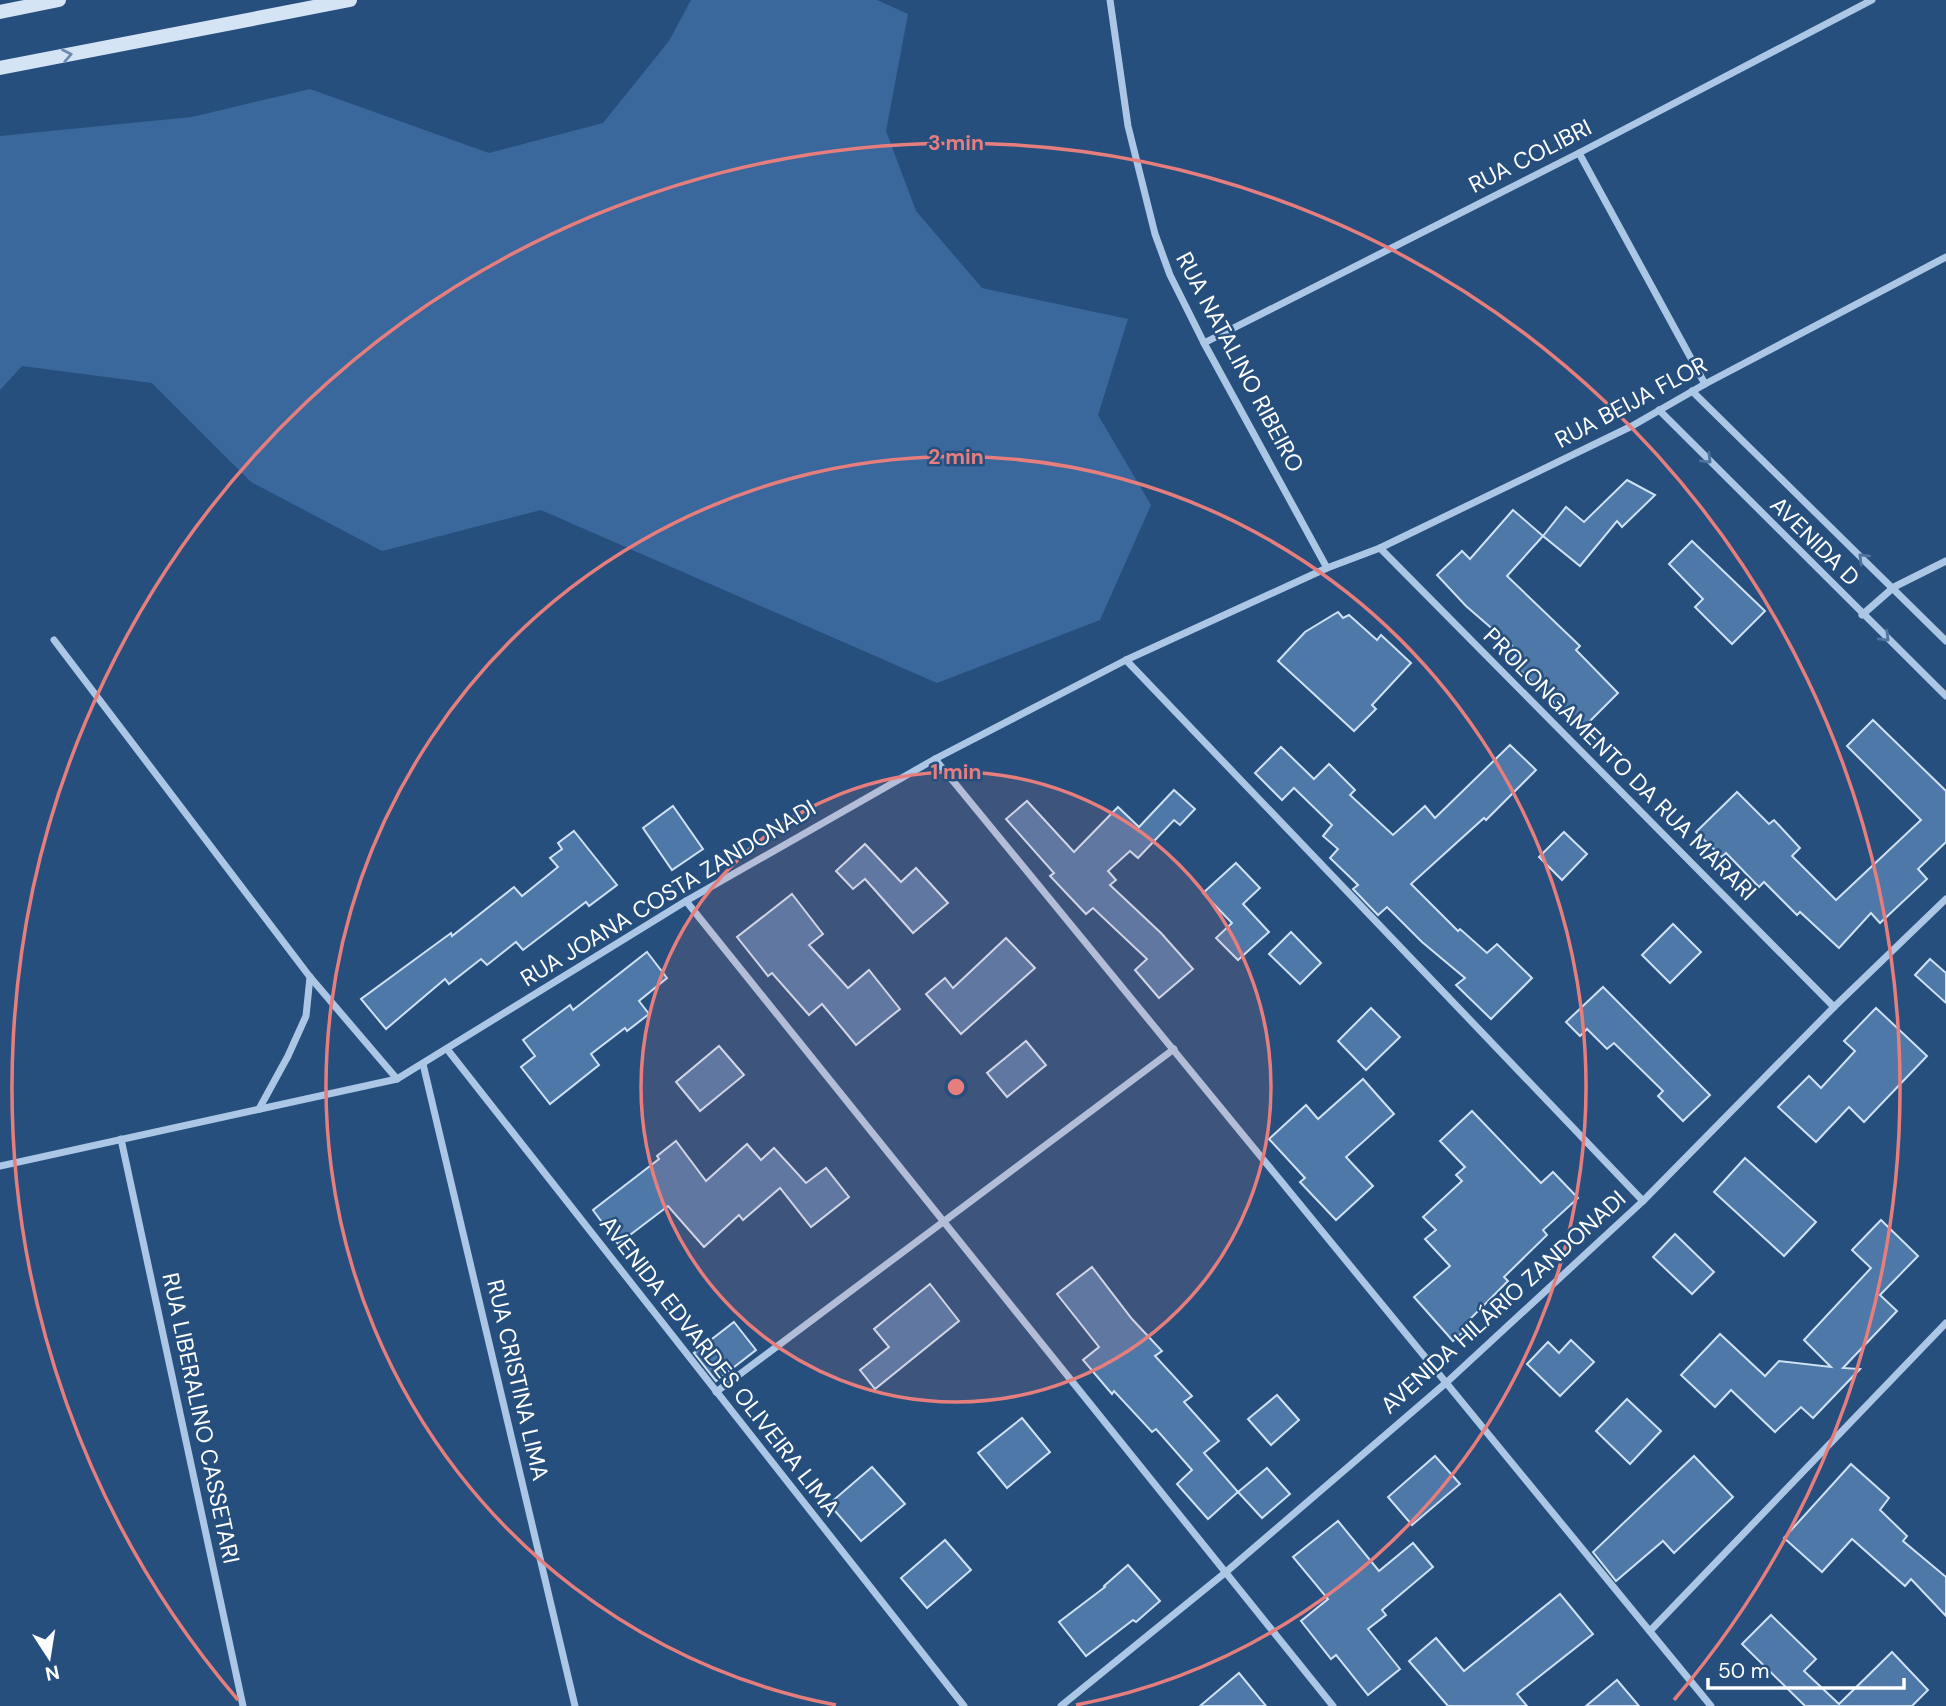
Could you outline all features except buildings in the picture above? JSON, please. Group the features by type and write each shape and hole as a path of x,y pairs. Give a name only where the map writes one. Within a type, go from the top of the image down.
{"street":[{"path":"0,12 31,3 59,0"},
{"path":"0,68 350,0"},
{"name":"RUA NATALINO RIBEIRO","path":"1110,0 1128,127 1147,208 1170,275 1204,343 1327,568"},
{"name":"RUA COLIBRI","path":"1204,343 1579,153 1872,0"},
{"path":"1579,153 1705,384"},
{"name":"RUA BEIJA FLOR","path":"1327,568 1380,548 1632,426 1705,384 1946,257"},
{"path":"1692,391 1946,640"},
{"name":"AVENIDA D","path":"1659,410 1946,696"},
{"name":"PROLONGAMENTO DA RUA MARARI","path":"1380,548 1833,1007"},
{"path":"1862,615 1894,587 1946,561"},
{"name":"RUA JOANA COSTA ZANDONADI","path":"0,1166 397,1079 686,901 935,759 1126,660 1327,568"},
{"path":"54,640 310,977 397,1079"},
{"path":"1126,660 1643,1201"},
{"path":"935,759 1711,1706"},
{"name":"AVENIDA HILÁRIO ZANDONADI","path":"1061,1706 1226,1572 1447,1382 1643,1201 1833,1007 1946,899"},
{"path":"686,901 1332,1706"},
{"path":"259,1109 306,1016 310,977"},
{"name":"AVENIDA EDVARDES OLIVEIRA LIMA","path":"447,1049 964,1706"},
{"path":"716,1392 1174,1049"},
{"name":"RUA CRISTINA LIMA","path":"423,1064 575,1706"},
{"name":"RUA LIBERALINO CASSETARI","path":"121,1139 243,1706"},
{"path":"1650,1631 1946,1323"}],"shaded area":[{"path":"691,0 877,0 908,14 886,131 916,211 982,288 1128,319 1098,415 1151,505 1100,620 937,683 541,510 382,551 251,482 152,383 22,366 0,390 0,136 192,117 310,89 489,153 603,123 669,41"}]}
